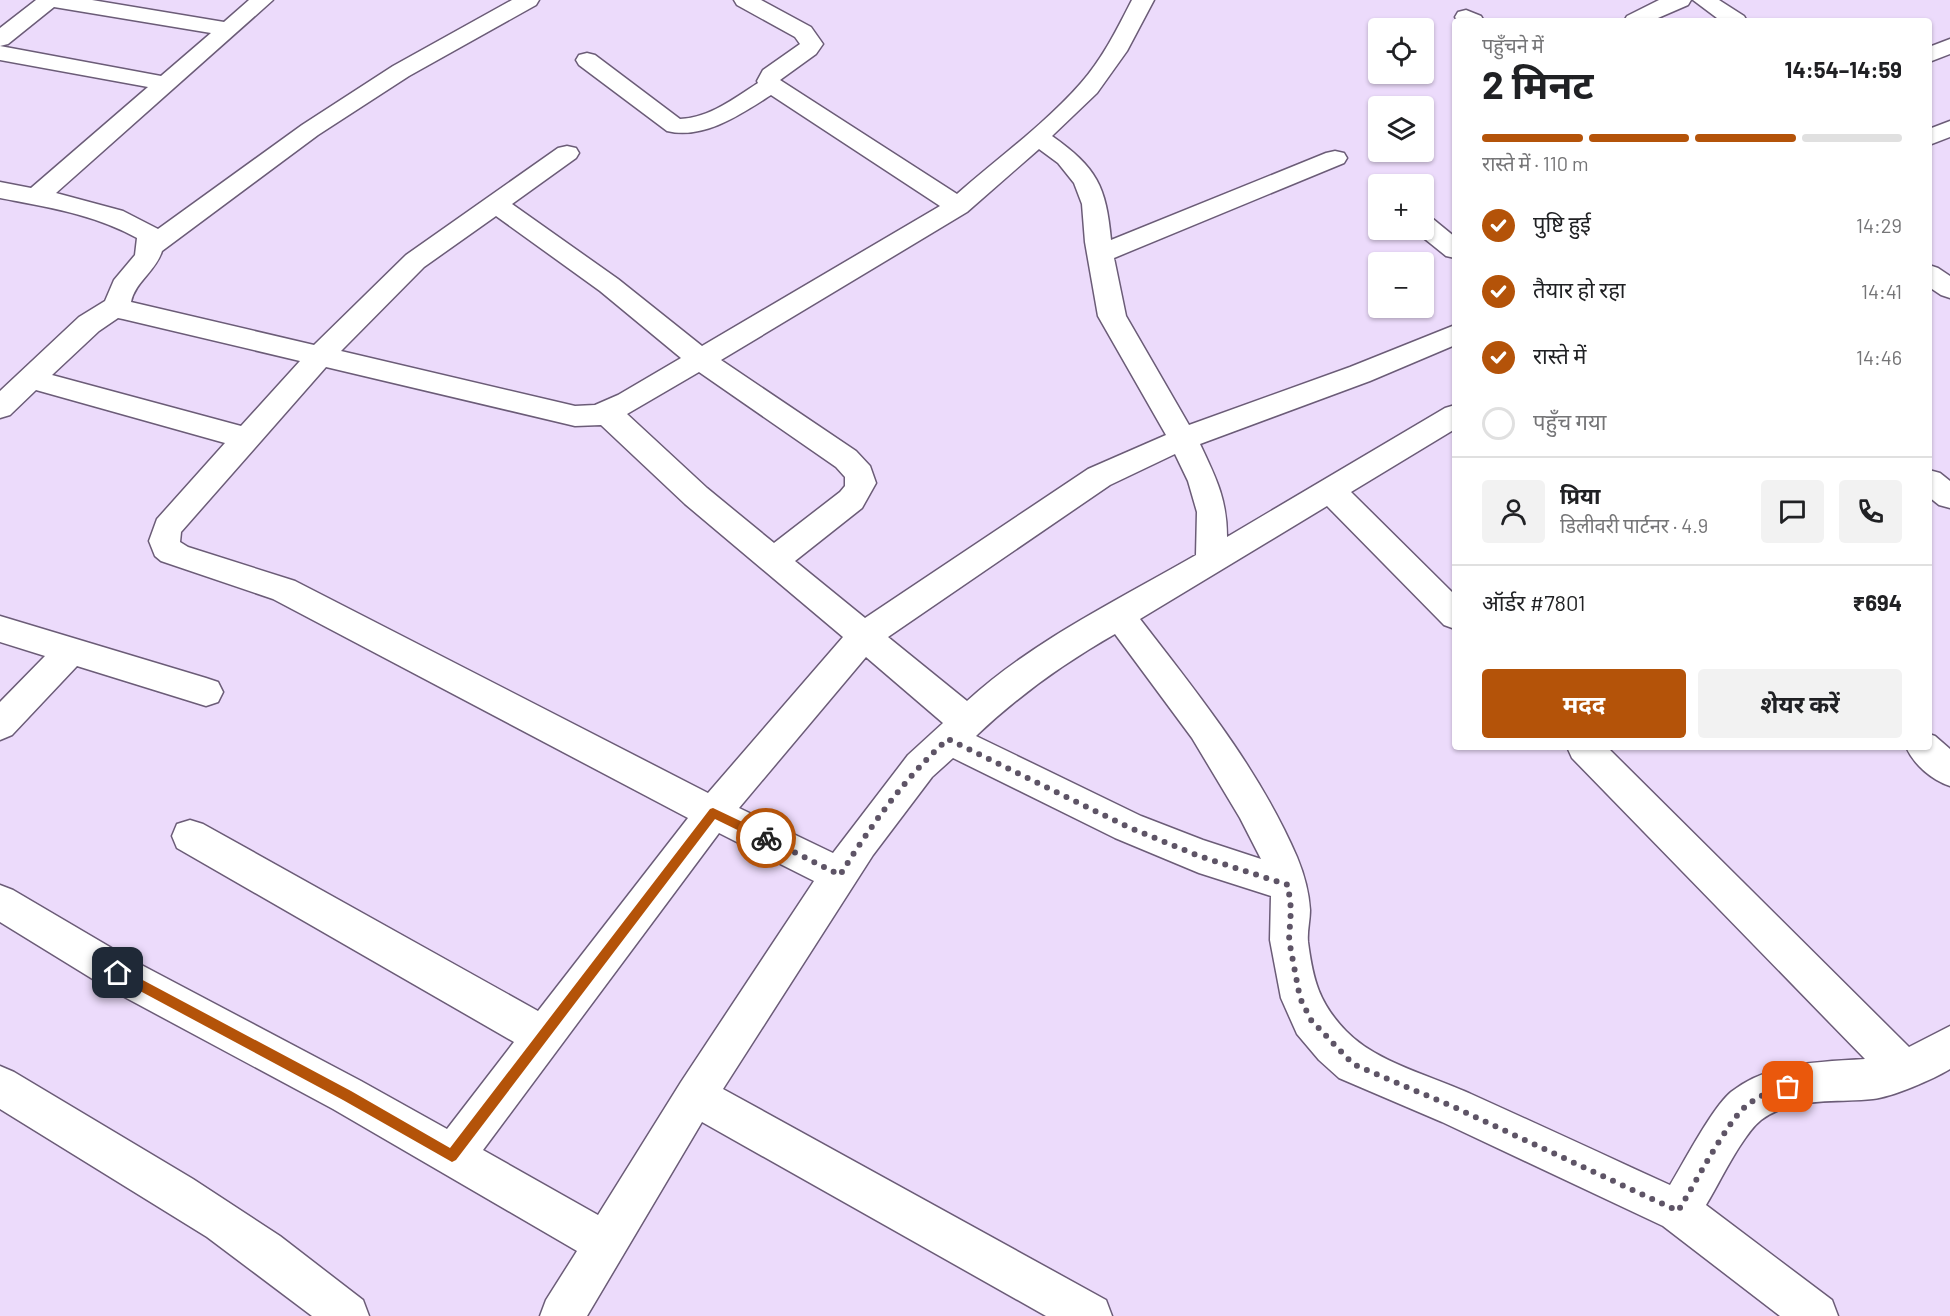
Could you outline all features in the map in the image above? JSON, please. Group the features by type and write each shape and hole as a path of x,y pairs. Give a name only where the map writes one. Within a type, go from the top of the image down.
{"street":[{"path":"0,39 51,0 229,29"},
{"path":"36,197 262,0"},
{"path":"117,305 117,296 146,261 152,246 310,130 401,71 528,0"},
{"path":"745,0 803,32 812,44 771,75 768,81 771,85 958,206"},
{"path":"117,305 123,310 575,416 606,412 628,402 958,206 1038,137 1089,87 1116,51 1143,0"},
{"path":"1640,18 1665,4 1680,0"},
{"path":"1711,1 1732,18"},
{"path":"1932,54 1950,46"},
{"path":"0,53 166,84"},
{"path":"587,60 675,126 710,119 771,85"},
{"path":"1932,137 1950,128"},
{"path":"1038,137 1067,158 1086,181 1095,204 1100,254 1112,316 1182,438 1203,482 1212,512 1212,561"},
{"path":"567,153 415,261 320,356 168,527 163,542 165,549 177,556 284,590 713,813 840,875"},
{"path":"1100,254 1335,158"},
{"path":"0,190 82,206 130,223 149,234 152,246"},
{"path":"495,203 609,285 700,359 846,459 859,471 862,479 861,488 851,500 773,561"},
{"path":"1434,233 1452,248"},
{"path":"1932,276 1950,289"},
{"path":"0,408 89,324 117,305"},
{"path":"452,1156 713,813 862,637 1099,477 1182,438 1331,386 1452,335"},
{"path":"31,379 248,439"},
{"path":"606,412 696,496 862,637 957,731 1128,827 1199,856 1288,885"},
{"path":"562,1316 694,1096 860,843 920,766 1018,679 1064,647 1452,417"},
{"path":"1932,483 1950,497"},
{"path":"1329,489 1452,613"},
{"path":"1119,615 1204,728 1253,807 1280,860 1288,885 1291,909 1289,940 1300,998 1311,1020 1353,1064 1456,1108 1678,1211 1816,1316"},
{"path":"0,629 206,692"},
{"path":"0,725 71,651"},
{"path":"1587,750 1902,1069"},
{"path":"1926,750 1950,771"},
{"path":"190,836 543,1036"},
{"path":"0,902 118,973 347,1095 605,1243"},
{"path":"1678,1211 1729,1128 1745,1107 1772,1091 1804,1083 1876,1079 1926,1061 1950,1046"},
{"path":"0,1086 185,1196 320,1293 346,1316"},
{"path":"694,1096 1090,1316"}],"way so far":[{"path":"766,838 840,875 860,843 920,766 948,739 1128,827 1199,856 1288,885 1291,909 1289,940 1300,998 1311,1020 1333,1046 1353,1064 1456,1108 1678,1211 1729,1128 1745,1107 1772,1091 1788,1087"}],"route":[{"path":"118,973 347,1095 452,1156 713,813 766,838"}]}
